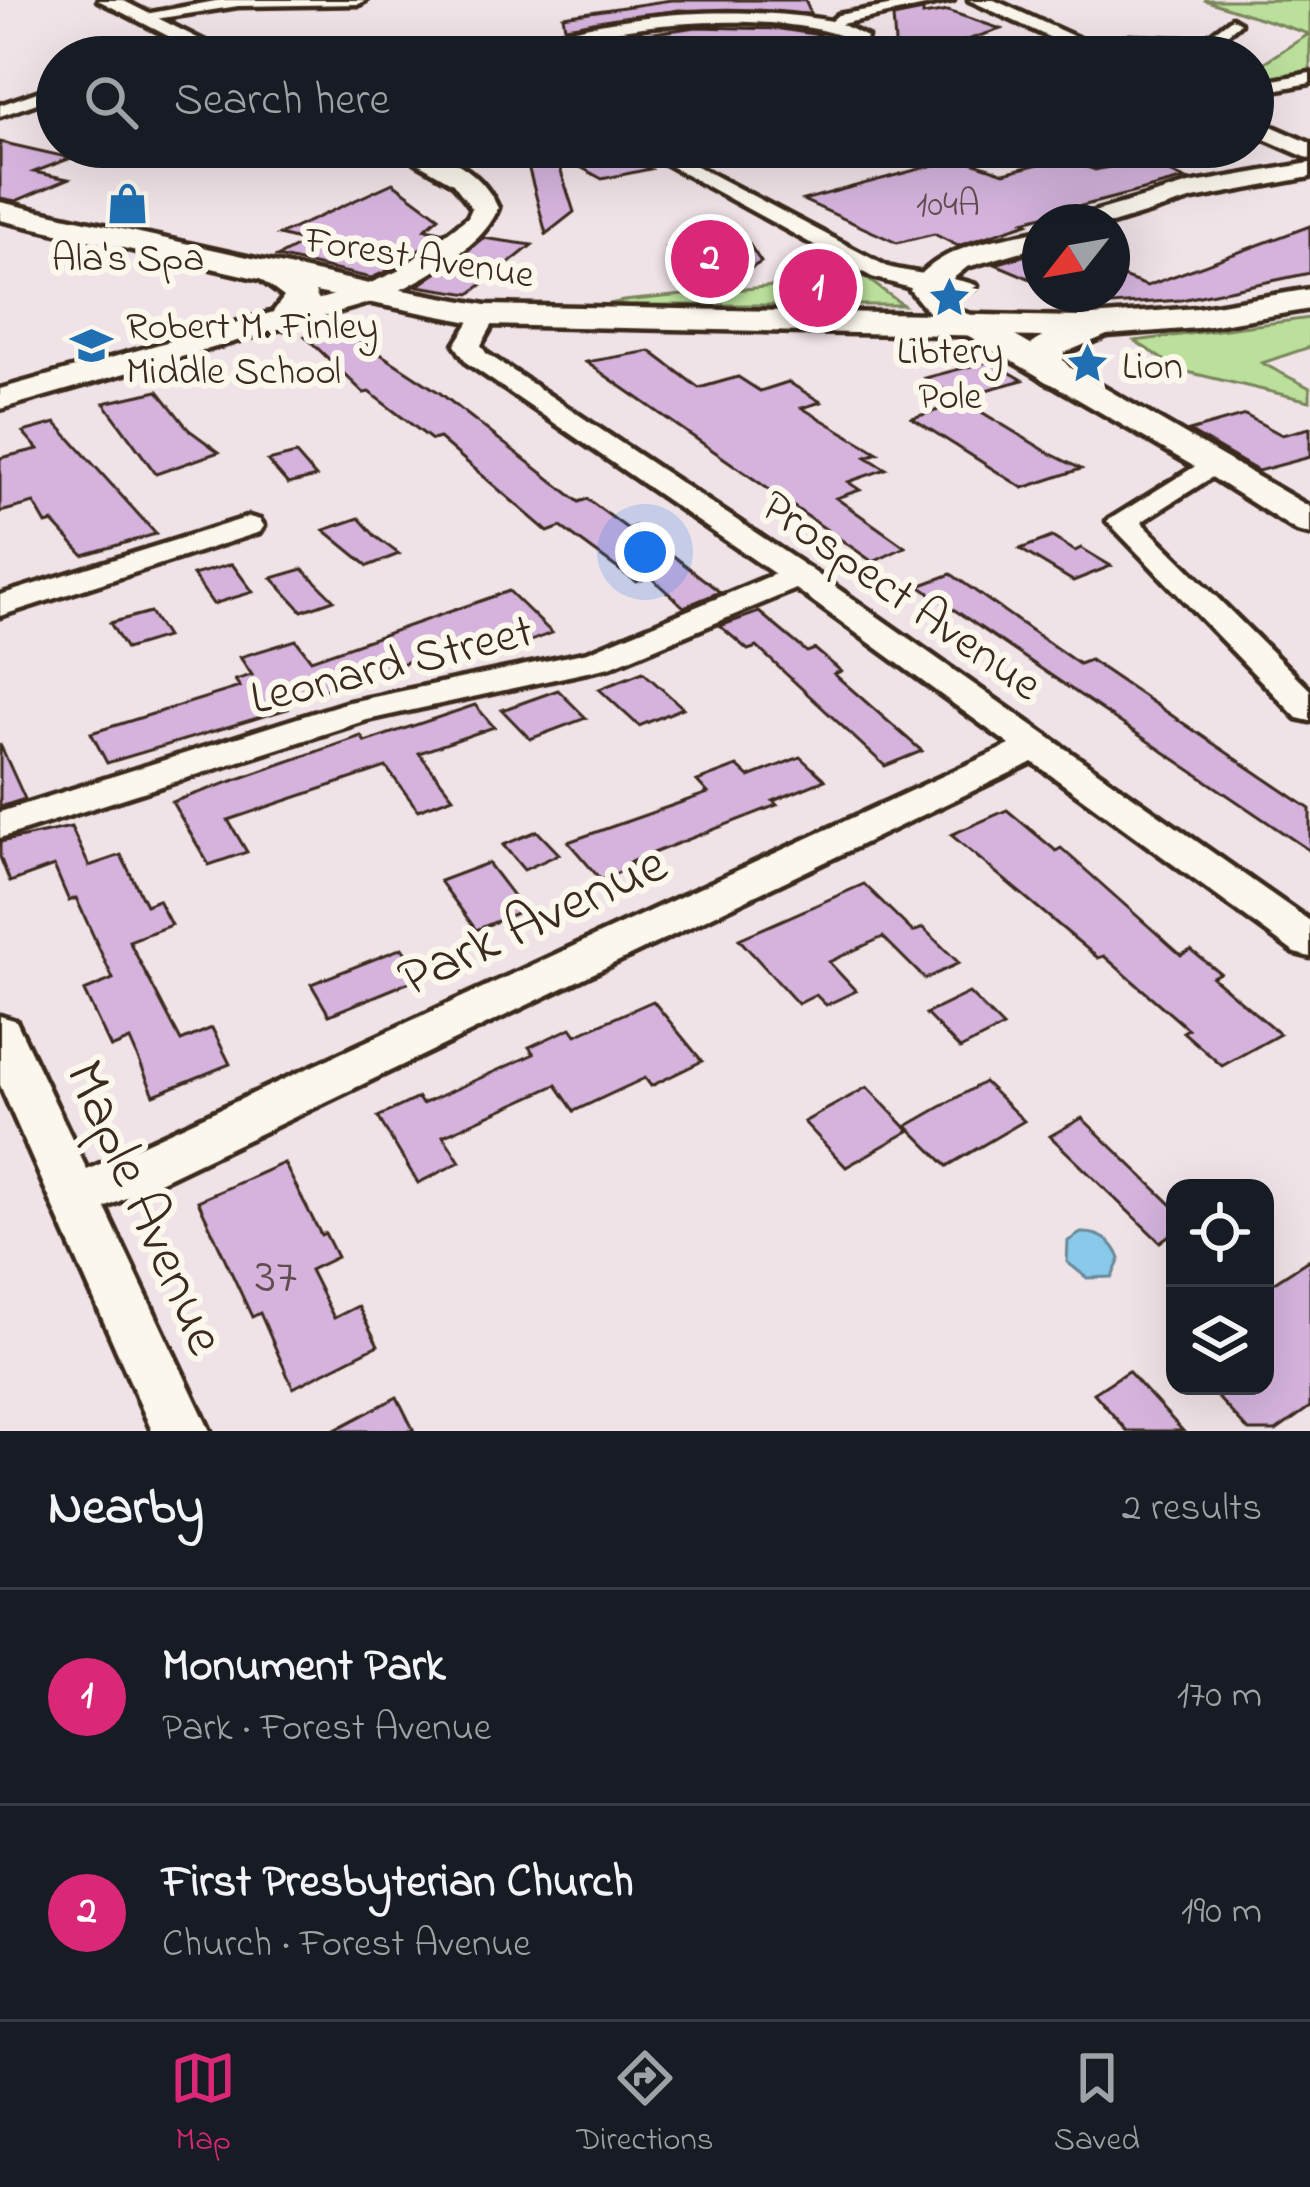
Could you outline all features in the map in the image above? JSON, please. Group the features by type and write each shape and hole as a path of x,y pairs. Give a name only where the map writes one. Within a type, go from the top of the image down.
{"main road":[{"name":"Forest Avenue","path":"0,211 369,294 486,315 978,328 1138,325"},
{"path":"271,272 299,293 302,302 284,320"},
{"path":"1059,376 1046,362 1049,344 1138,325 1310,299"}],"street":[{"path":"107,0 183,36"},
{"path":"143,16 238,2 358,0"},
{"path":"566,36 721,11 787,9 838,20 946,0"},
{"path":"978,0 1062,36"},
{"path":"838,20 858,36"},
{"path":"1218,36 1232,23"},
{"path":"1274,85 1310,78"},
{"path":"0,88 36,92"},
{"path":"0,111 36,98"},
{"path":"1274,135 1310,152"},
{"path":"0,399 284,320 408,277 480,221 485,208 479,192 440,168"},
{"path":"685,168 880,272 924,285 964,286"},
{"path":"1130,210 1189,192 1310,170"},
{"path":"924,285 942,269 968,258 1022,244"},
{"path":"978,328 964,286 970,269 1022,245"},
{"path":"924,285 932,302 948,317 978,328 1215,463 1310,523"},
{"name":"Prospect Avenue","path":"486,315 468,345 476,358 800,576 1310,943"},
{"path":"1215,463 1122,521 1310,710"},
{"path":"0,606 249,526"},
{"name":"Leonard Street","path":"0,825 358,711 598,660 800,576"},
{"name":"Park Avenue","path":"76,1198 1036,746"},
{"name":"Maple Avenue","path":"0,1033 181,1431"}],"green space":[{"path":"1204,0 1310,0 1310,70 1274,80 1274,56 1309,34"},
{"path":"865,277 903,305 605,305 623,301"},
{"path":"1310,318 1310,347 1262,363 1310,388 1310,401 1179,370 1135,341"}],"water":[{"path":"1081,1233 1100,1236 1114,1247 1120,1259 1112,1277 1087,1278 1067,1262 1068,1241"}],"building":[{"path":"671,0 805,0 811,14 679,10 565,27 563,16"},
{"path":"948,11 1001,29 980,36 894,36 893,17"},
{"path":"697,27 781,29 820,36 632,36"},
{"path":"0,142 36,150 36,168 45,168 34,172 68,179 16,201 0,198"},
{"path":"529,168 560,168 574,212 546,234"},
{"path":"582,168 650,169 602,179"},
{"path":"923,168 989,168 1004,173 1023,168 1161,168 1185,179 1089,204 1022,204 1022,225 958,246 934,234 897,243 803,200"},
{"path":"393,183 439,217 425,229 442,232 396,267 371,278 277,257 306,242 279,235"},
{"path":"1310,226 1310,273 1181,300 1130,304 1130,280 1147,286"},
{"path":"483,238 532,245 470,294 418,286"},
{"path":"745,238 761,262 740,275 715,278 707,270 697,272 667,248"},
{"path":"1022,256 1022,275 995,264"},
{"path":"336,325 440,393 579,502 587,499 628,529 635,526 720,592 684,607 650,577 636,582 561,527 548,532 439,438 432,440 369,392 364,393 305,336"},
{"path":"650,351 699,388 738,377 760,391 788,382 821,402 802,408 878,453 866,457 886,469 848,482 860,490 836,498 905,547 873,562 586,362"},
{"path":"990,361 1023,380 957,398 925,378"},
{"path":"158,391 189,430 219,452 156,474 104,403"},
{"path":"965,402 1081,469 1023,488 912,418"},
{"path":"1245,415 1282,435 1310,428 1310,457 1258,471 1189,431"},
{"path":"56,423 156,534 83,555 53,522 46,524 34,503 0,512 0,458 38,449 23,432"},
{"path":"296,454 316,477 288,484 268,461"},
{"path":"359,518 399,554 368,566 324,530"},
{"path":"1052,537 1111,566 1073,581 1020,549"},
{"path":"232,564 253,592 213,604 193,575"},
{"path":"303,569 334,600 302,611 272,578"},
{"path":"951,574 1079,664 1090,660 1310,809 1310,851 919,586"},
{"path":"509,591 552,633 523,644 510,631 452,647 284,703 288,709 107,763 91,733 240,687 235,680 252,675 240,657 296,640 311,660"},
{"path":"150,612 166,637 126,649 110,623"},
{"path":"759,612 807,652 815,649 841,671 834,674 922,751 885,766 757,647 748,650 720,626"},
{"path":"643,672 683,708 639,726 599,689"},
{"path":"558,690 586,718 530,739 502,710"},
{"path":"475,705 494,727 419,753 453,797 418,810 386,767 228,820 247,852 209,865 172,802 361,736 365,742"},
{"path":"0,744 25,799 0,807"},
{"path":"800,757 825,780 773,801 777,805 630,862 634,866 601,880 568,842 708,793 697,781 737,766 749,777"},
{"path":"1007,810 1056,851 1061,848 1181,955 1191,950 1220,973 1212,977 1280,1034 1222,1066 1183,1032 1188,1029 1104,956 1098,958 951,835"},
{"path":"71,827 89,866 121,855 146,905 158,900 171,925 129,941 181,1041 212,1028 230,1064 154,1095 130,1040 111,1048 84,991 113,979 76,898 69,901 54,866 10,882 0,857 0,842"},
{"path":"537,831 559,854 524,870 503,845"},
{"path":"488,863 524,910 476,930 440,881"},
{"path":"864,884 913,932 923,928 959,963 925,979 883,937 829,962 856,991 826,1005 816,995 798,1004 739,939"},
{"path":"402,948 422,977 329,1015 311,984"},
{"path":"969,993 1003,1027 960,1049 926,1014"},
{"path":"653,1001 702,1061 651,1086 645,1078 574,1111 556,1085 443,1136 460,1162 418,1183 378,1117 418,1098 422,1104 534,1054 529,1047 571,1028 576,1035"},
{"path":"984,1082 1024,1121 947,1166 907,1126"},
{"path":"867,1087 909,1131 846,1167 804,1122"},
{"path":"1082,1118 1166,1199 1166,1238 1160,1242 1050,1136"},
{"path":"284,1163 337,1257 310,1270 334,1318 358,1306 378,1345 293,1388 260,1313 252,1317 198,1201"},
{"path":"1310,1259 1310,1407 1276,1431 1249,1431 1215,1395 1274,1395 1274,1282"},
{"path":"1128,1371 1183,1431 1127,1431 1094,1393"},
{"path":"397,1397 414,1431 333,1431"}],"place":[{"name":"Ala's Spa","path":"128,204"},
{"name":"First Presbyterian Church","path":"710,259"},
{"name":"Monument Park","path":"818,288"},
{"name":"Libtery Pole","path":"950,297"},
{"name":"Robert M. Finley Middle School","path":"92,346"},
{"name":"Lion","path":"1088,364"}]}
